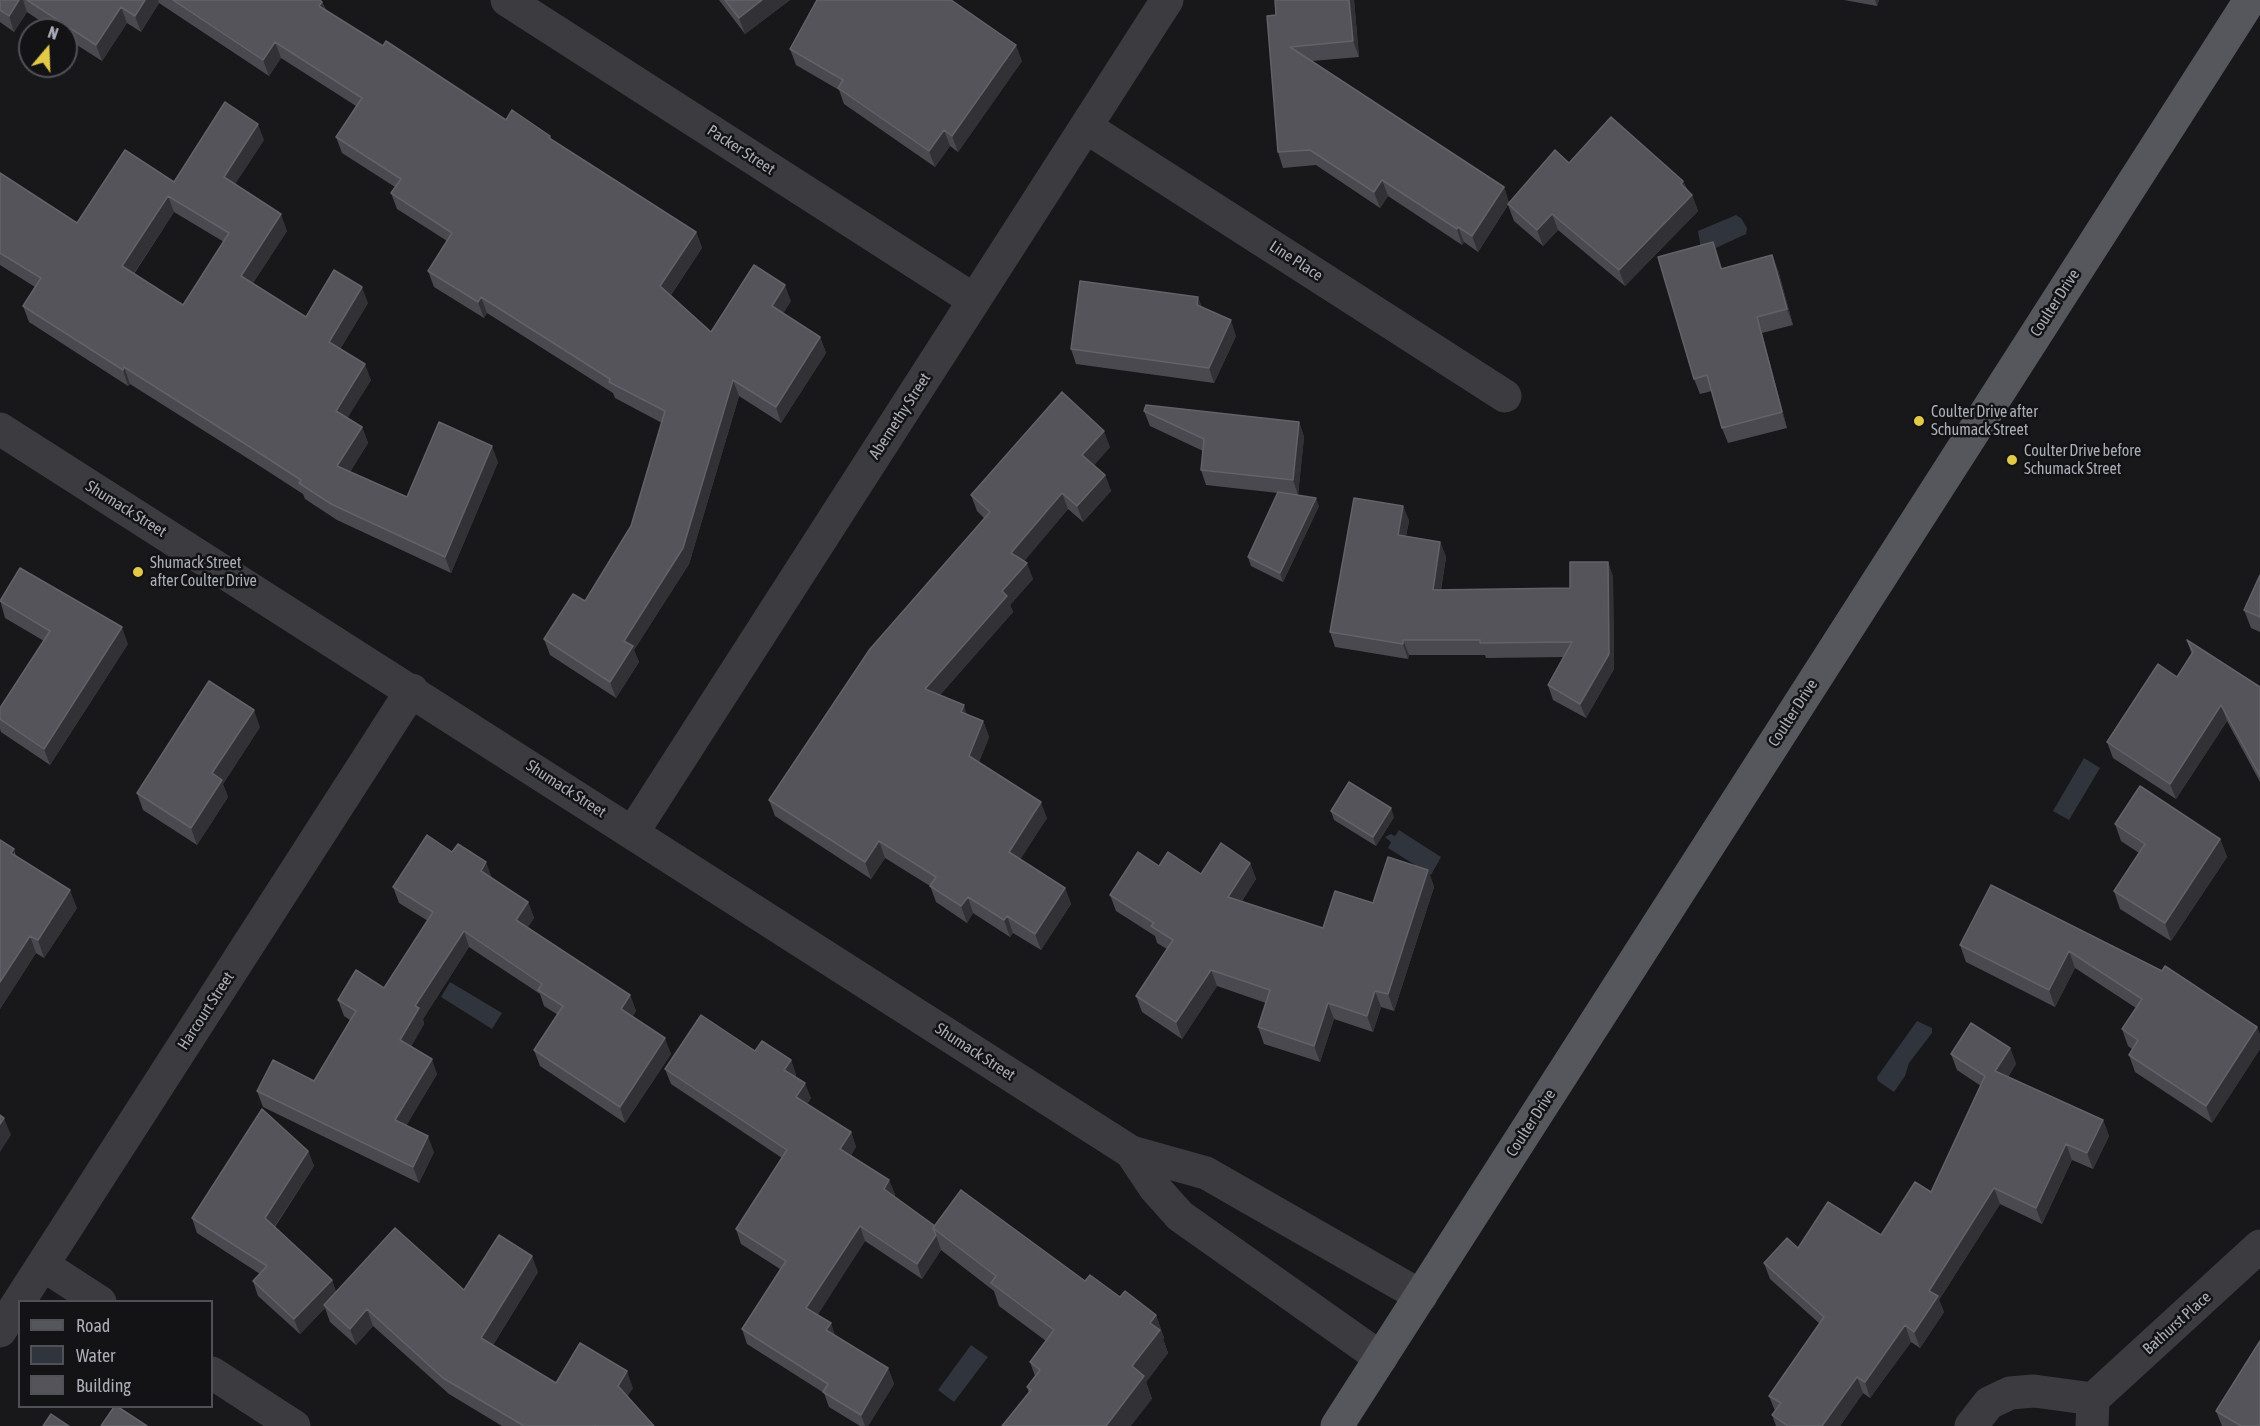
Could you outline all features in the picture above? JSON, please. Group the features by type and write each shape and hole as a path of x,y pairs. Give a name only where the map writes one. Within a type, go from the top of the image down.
{"main road":[{"name":"Coulter Drive","path":"1337,1426 2250,0"}],"street":[{"name":"Packer Street","path":"507,0 975,300"},
{"name":"Abernethy Street","path":"633,832 1167,0"},
{"name":"Line Place","path":"1086,127 1505,396"},
{"name":"Shumack Street","path":"0,429 412,690 1131,1152 1206,1173 1421,1296"},
{"name":"Harcourt Street","path":"20,1300 412,690"},
{"name":"Shumack Street","path":"1131,1152 1155,1188 1180,1216 1381,1358"},
{"name":"Bathurst Place","path":"1971,1426 1989,1403 2010,1393 2034,1391 2093,1412 2260,1246"},
{"path":"43,1265 97,1300"},
{"name":"Harcourt Street","path":"0,1331 18,1303"},
{"path":"213,1374 294,1426"}],"water":[{"path":"1736,215 1741,218 1747,228 1746,234 1707,252 1701,249 1698,231"},
{"path":"2084,758 2100,768 2069,820 2053,811"},
{"path":"1399,830 1441,857 1431,875 1388,848 1391,842 1385,837 1391,834 1395,836"},
{"path":"450,982 502,1013 492,1029 441,997"},
{"path":"1917,1021 1932,1028 1932,1033 1909,1063 1905,1076 1894,1092 1878,1081 1877,1077"},
{"path":"971,1345 988,1357 954,1402 938,1390"}],"building":[{"path":"0,0 19,0 9,16 0,10"},
{"path":"27,0 145,0 135,16 121,7 96,45 78,33 78,18 55,18"},
{"path":"173,0 320,0 322,2 319,6 383,46 386,41 506,120 512,110 550,136 549,138 696,232 660,286 711,332 754,265 785,285 772,306 820,337 776,407 733,380 683,548 624,641 633,646 610,682 544,639 573,594 585,601 631,526 665,411 609,382 610,379 481,297 478,302 428,271 452,233 391,193 401,179 336,137 362,98 275,42 263,60"},
{"path":"725,0 762,0 739,18"},
{"path":"817,0 951,0 1016,45 952,136 944,130 929,151 838,88 843,80 790,49"},
{"path":"1275,0 1349,0 1353,41 1290,47 1504,187 1472,236 1458,227 1457,229 1382,180 1374,192 1310,150 1278,152 1267,16 1276,15"},
{"path":"225,102 258,124 224,177 281,214 241,276 306,317 334,270 362,287 329,342 365,364 336,411 362,427 337,466 407,497 439,422 492,446 445,557 331,504 299,483 301,480 250,447 23,306 41,278 0,253 0,173 77,223 125,150 174,182","holes":["168,196 229,233 183,305 122,266"]},
{"path":"1611,117 1683,181 1681,184 1692,195 1619,270 1552,214 1537,230 1508,204 1555,150 1569,163"},
{"path":"1713,242 1721,269 1772,255 1787,309 1757,317 1782,412 1722,428 1707,375 1694,379 1658,257"},
{"path":"1080,281 1198,297 1197,305 1231,320 1209,368 1071,349"},
{"path":"1062,392 1104,431 1082,455 1105,475 1077,506 1062,493 1011,553 1027,563 1002,591 1007,596 925,689 964,705 961,712 983,721 969,756 1041,802 1009,852 1065,888 1035,934 1007,916 1004,920 968,897 961,906 930,886 936,877 879,841 865,862 769,800 870,649 990,512 971,495"},
{"path":"1146,405 1299,422 1293,480 1201,470 1204,439 1144,411"},
{"path":"1278,492 1316,498 1280,573 1248,557"},
{"path":"1354,498 1403,506 1398,535 1440,542 1433,590 1570,588 1570,562 1608,562 1609,654 1580,704 1548,685 1572,642 1480,643 1480,640 1403,640 1403,644 1330,632"},
{"path":"20,568 122,627 44,749 0,719 0,708 50,631 0,601"},
{"path":"2260,575 2260,617 2244,610"},
{"path":"2187,640 2260,687 2260,776 2221,705 2170,784 2107,742 2158,664 2177,677 2193,652"},
{"path":"209,681 254,710 212,773 222,780 191,828 137,793"},
{"path":"1349,782 1391,808 1373,837 1331,811"},
{"path":"2140,786 2220,839 2165,923 2114,891 2145,844 2115,824"},
{"path":"427,835 452,852 458,844 486,862 481,871 528,902 516,920 630,995 621,1009 665,1038 620,1107 534,1050 563,1006 538,990 542,984 464,931 415,1006 419,1008 400,1040 432,1059 395,1120 428,1136 413,1167 257,1091 273,1060 314,1081 356,1011 338,1000 356,970 384,988 433,912 393,887"},
{"path":"0,840 14,849 11,853 70,890 38,940 30,936 0,982"},
{"path":"1221,843 1250,863 1228,897 1323,928 1335,891 1373,903 1388,857 1428,870 1388,994 1375,991 1367,1016 1328,1003 1314,1046 1258,1027 1270,990 1211,970 1176,1022 1136,996 1173,940 1151,926 1154,923 1110,895 1138,852 1159,866 1168,852 1201,874"},
{"path":"1991,885 2162,971 2165,966 2257,1027 2206,1106 2129,1055 2138,1040 2122,1029 2142,999 2069,951 2049,990 1960,945"},
{"path":"701,1015 755,1051 762,1041 791,1060 784,1070 805,1083 796,1097 851,1132 840,1149 889,1180 884,1189 935,1226 933,1228 936,1235 917,1264 860,1226 806,1308 831,1323 826,1330 888,1368 861,1415 823,1392 828,1384 742,1329 786,1261 736,1229 787,1150 665,1069"},
{"path":"1971,1023 2010,1048 1995,1071 2103,1120 2087,1153 2066,1144 2036,1208 1994,1188 1929,1291 1938,1296 1914,1332 1905,1325 1865,1382 1857,1377 1822,1426 1788,1426 1772,1415 1781,1403 1769,1396 1824,1317 1764,1263 1787,1238 1798,1248 1828,1202 1881,1235 1915,1182 1931,1192 1985,1076 1951,1054"},
{"path":"262,1109 308,1151 265,1218 332,1280 294,1319 253,1281 267,1266 192,1218"},
{"path":"961,1190 1085,1281 1090,1275 1120,1297 1125,1291 1156,1315 1150,1323 1160,1330 1132,1366 1144,1376 1106,1426 1002,1426 1031,1390 1027,1387 1040,1370 1030,1362 1054,1330 991,1283 996,1276 933,1228"},
{"path":"395,1228 464,1290 499,1235 532,1256 481,1338 556,1383 580,1343 627,1371 618,1386 654,1426 524,1426 443,1378 367,1309 350,1329 324,1305"},
{"path":"2260,1341 2260,1426 2241,1426 2216,1411"},
{"path":"113,1408 120,1408 147,1426 101,1426"},
{"path":"51,1414 69,1426 43,1426"}],"place":[{"name":"Coulter Drive after Schumack Street","path":"1919,421"},
{"name":"Coulter Drive before Schumack Street","path":"2012,460"},
{"name":"Shumack Street after Coulter Drive","path":"138,572"}]}
